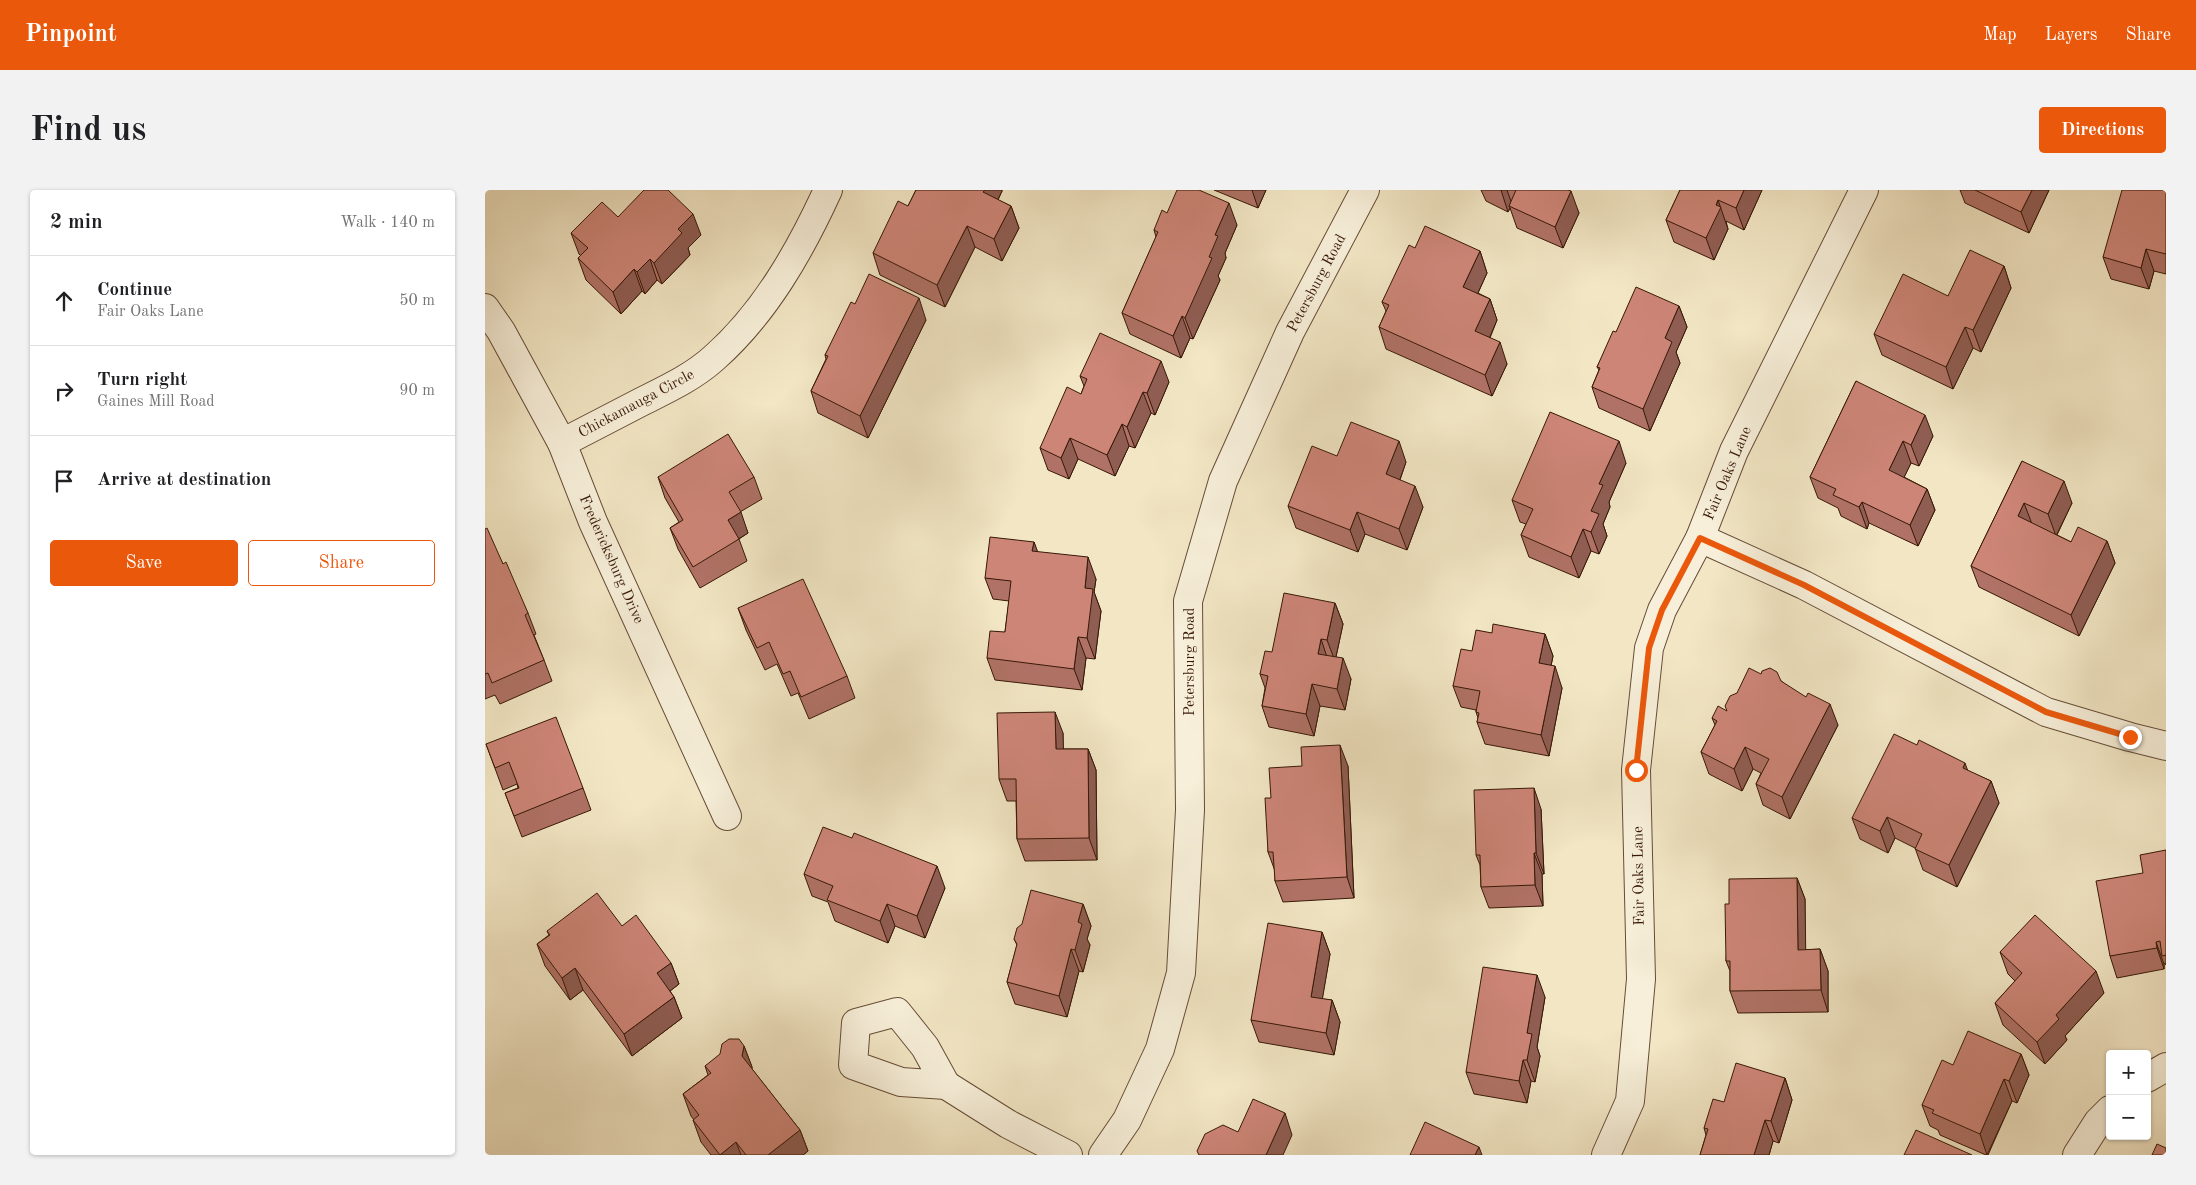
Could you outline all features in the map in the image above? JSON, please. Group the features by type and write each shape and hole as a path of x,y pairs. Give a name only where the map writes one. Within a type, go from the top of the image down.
{"street":[{"name":"Chickamauga Circle","path":"562,443 678,383 713,359 743,329 769,296 812,224 828,190"},
{"name":"Petersburg Road","path":"1103,1155 1127,1120 1160,1049 1181,973 1190,810 1188,602 1223,481 1290,332 1365,190"},
{"name":"Fair Oaks Lane","path":"1605,1155 1630,1101 1641,979 1636,770 1649,648 1662,610 1700,538 1734,451 1864,190"},
{"name":"Fredericksburg Drive","path":"485,308 501,331 562,443 593,522 727,816"},
{"path":"1700,538 1804,585 2046,712 2166,746"},
{"path":"2151,1076 2166,1067"},
{"path":"947,1085 1008,1124 1068,1155"},
{"path":"2077,1155 2098,1122 2106,1114"}],"building":[{"path":"644,190 668,190 693,214 678,229 682,233 654,263 650,259 637,272 634,269 613,292 578,258 588,248 571,233 602,202 618,217"},
{"path":"916,190 985,190 983,192 1011,206 994,239 967,226 937,285 873,253 898,201 908,206"},
{"path":"1177,190 1199,190 1229,203 1215,235 1218,236 1209,257 1212,258 1185,318 1182,316 1173,336 1122,313 1158,232 1154,230 1162,210 1167,213"},
{"path":"1516,190 1571,191 1555,227 1509,206"},
{"path":"1680,190 1744,190 1736,208 1718,200 1716,205 1721,207 1706,238 1666,220"},
{"path":"1975,190 2032,190 2021,212"},
{"path":"2122,190 2166,190 2166,254 2146,249 2141,268 2103,257"},
{"path":"1425,226 1480,251 1463,287 1490,299 1475,331 1500,342 1485,375 1379,327 1389,305 1382,302 1409,245 1415,248"},
{"path":"1970,250 2004,266 1973,330 1965,327 1946,367 1874,334 1903,274 1948,296"},
{"path":"869,274 919,298 860,416 811,391 828,356 825,355 851,302 855,304"},
{"path":"1636,287 1679,306 1665,338 1672,342 1643,409 1592,387 1600,368 1597,367 1613,331 1616,332"},
{"path":"1100,333 1161,361 1147,393 1143,392 1127,427 1122,424 1107,455 1070,438 1061,458 1040,448 1067,387 1081,394 1087,379 1080,376"},
{"path":"1856,381 1925,415 1911,445 1903,441 1889,470 1927,489 1910,525 1862,502 1859,507 1833,495 1836,489 1810,477"},
{"path":"1550,412 1619,441 1599,484 1603,485 1591,511 1599,514 1591,532 1583,529 1571,557 1521,535 1533,509 1512,500"},
{"path":"1351,422 1399,441 1386,474 1415,486 1399,529 1357,512 1350,530 1288,506 1312,446 1337,456"},
{"path":"728,434 754,477 729,492 741,512 728,520 739,539 693,567 670,528 683,520 658,477"},
{"path":"2022,461 2064,481 2048,514 2024,503 2018,516 2071,542 2078,527 2107,541 2071,615 1971,566"},
{"path":"487,528 503,564 506,562 528,613 525,615 544,660 492,683 488,673 485,674 485,529"},
{"path":"990,537 1034,542 1032,551 1088,557 1085,588 1093,589 1087,638 1078,637 1074,669 987,658 990,631 1005,632 1011,581 985,578"},
{"path":"803,579 847,676 801,697 790,671 783,674 769,642 757,648 738,608"},
{"path":"1284,593 1335,603 1327,640 1321,639 1318,654 1343,658 1337,689 1312,684 1306,714 1262,706 1268,676 1260,674 1265,651 1272,652"},
{"path":"1493,624 1545,634 1539,663 1555,666 1541,735 1477,722 1479,713 1476,712 1480,691 1453,686 1461,649 1472,651 1476,630 1492,633"},
{"path":"1749,668 1761,674 1762,671 1770,668 1777,672 1781,681 1806,697 1808,693 1830,704 1782,797 1756,784 1769,759 1745,747 1734,769 1701,752 1717,721 1712,718 1718,706 1727,711 1725,706 1730,696 1737,693"},
{"path":"1055,712 1056,749 1088,749 1089,838 1017,839 1016,779 999,779 997,713"},
{"path":"556,717 583,788 514,816 505,793 519,788 509,762 495,768 486,744"},
{"path":"1894,734 1917,745 1919,740 1965,763 1963,768 1991,781 1949,865 1915,849 1922,834 1887,817 1880,831 1852,818"},
{"path":"1340,745 1347,877 1275,881 1273,852 1268,852 1265,798 1271,798 1269,768 1302,766 1301,747"},
{"path":"1534,788 1535,885 1481,887 1480,855 1476,855 1474,790"},
{"path":"823,827 852,838 854,833 937,866 917,916 887,904 880,921 827,900 833,886 804,874"},
{"path":"2166,850 2166,955 2162,956 2160,941 2156,942 2157,948 2110,956 2096,881 2143,873 2140,855"},
{"path":"1797,878 1798,950 1820,949 1821,990 1730,991 1730,961 1726,961 1725,904 1729,904 1729,879"},
{"path":"1031,890 1083,904 1078,922 1082,924 1075,950 1071,949 1059,996 1007,982 1017,944 1014,939 1017,928 1022,924"},
{"path":"597,893 622,926 636,915 671,963 657,973 674,997 624,1034 575,968 562,978 537,944 550,935 547,931"},
{"path":"2035,915 2096,971 2056,1015 2059,1019 2037,1042 1995,1003 2022,973 2000,952"},
{"path":"1268,923 1322,932 1311,997 1332,1000 1326,1033 1251,1020"},
{"path":"1483,967 1537,975 1527,1033 1532,1034 1527,1060 1523,1060 1519,1081 1466,1072"},
{"path":"1968,1031 2021,1054 2009,1081 2004,1079 1980,1134 1932,1113 1934,1110 1922,1105 1942,1060 1953,1065"},
{"path":"729,1039 739,1039 744,1046 742,1056 800,1130 768,1155 746,1155 736,1142 720,1155 693,1120 699,1115 683,1094 711,1073 705,1066 720,1054 722,1044"},
{"path":"1736,1063 1785,1078 1771,1121 1765,1120 1754,1155 1700,1155 1708,1129 1704,1128 1713,1099 1724,1102"},
{"path":"1253,1099 1285,1113 1266,1155 1199,1155 1197,1151 1205,1134 1223,1125 1238,1132"},
{"path":"1425,1122 1479,1147 1475,1155 1410,1155"},
{"path":"1916,1130 1972,1155 1904,1155"},
{"path":"2157,1144 2166,1148 2166,1155 2152,1155"}],"route":[{"path":"1636,770 1649,648 1662,610 1700,538 1804,585 2046,712 2130,737"}]}
